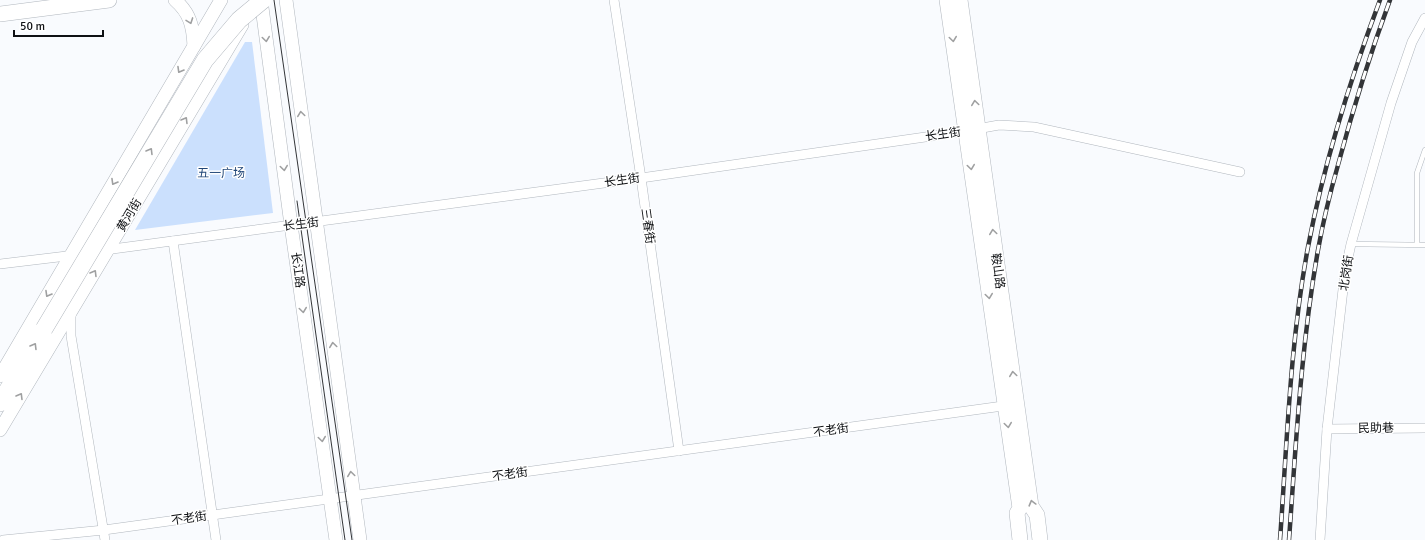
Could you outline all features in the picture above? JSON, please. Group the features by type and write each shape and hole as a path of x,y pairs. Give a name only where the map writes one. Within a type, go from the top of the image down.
{"highway":[{"path":"0,403 206,60 239,20 262,0"}],"main road":[{"path":"0,14 109,0"},
{"path":"175,0 184,8 191,21 194,35 194,46"},
{"path":"0,376 221,0"},
{"name":"黄河街","path":"0,430 257,0"},
{"name":"长江路","path":"262,0 291,225 336,540"},
{"name":"长江路","path":"286,0 360,540"},
{"name":"鞍山路","path":"948,0 972,130 1011,405 1020,508 1018,513 1020,540"},
{"name":"鞍山路","path":"960,0 972,130"},
{"path":"194,46 200,39 208,34 213,32 219,34 225,41 221,61"},
{"name":"鞍山路","path":"1011,405 1031,506 1037,515 1040,540"}],"street":[{"name":"三春街","path":"614,0 641,178 679,452"},
{"name":"北岗街","path":"1320,540 1326,429 1345,272 1350,244 1391,103 1412,42 1425,18"},
{"name":"长生街","path":"0,264 641,178 999,125 1034,127 1240,172"},
{"path":"173,241 216,540"},
{"path":"71,255 71,336 105,540"},
{"name":"不老街","path":"3,540 104,530 679,452 1011,405"},
{"name":"民助巷","path":"1326,429 1425,428"}],"lane":[{"path":"1417,244 1416,173 1425,150"},
{"path":"1350,244 1425,245"}],"green space":[{"name":"五一广场","path":"245,42 252,42 273,213 135,230"}],"tram line":[{"path":"274,0 352,540"},
{"path":"297,201 345,540"}],"railway":[{"path":"1280,540 1293,356 1308,247 1322,184 1348,91 1380,0"},
{"path":"1289,540 1303,358 1312,286 1320,239 1329,197 1350,123 1390,0"}]}
